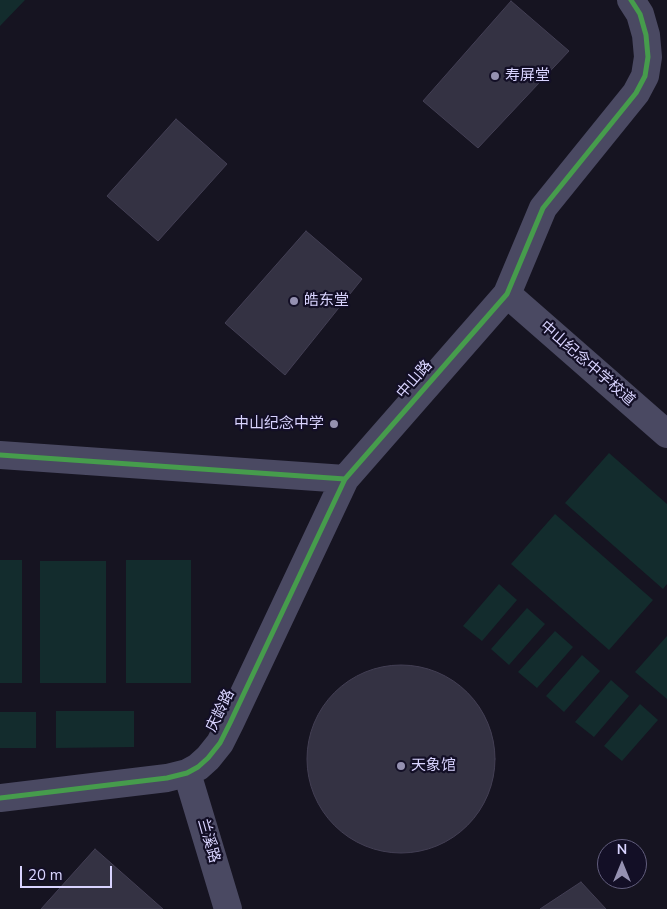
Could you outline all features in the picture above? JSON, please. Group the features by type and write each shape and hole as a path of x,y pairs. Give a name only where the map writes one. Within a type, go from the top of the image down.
{"street":[{"name":"中山路","path":"345,479 507,294 543,208 636,93 645,76 648,57 646,34 640,14 631,0"},
{"name":"中山纪念中学校道","path":"507,294 667,434"},
{"path":"0,454 345,479"},
{"name":"庆龄路","path":"0,798 167,778 188,772 198,767 208,758 227,730 345,479"},
{"name":"兰溪路","path":"188,772 228,909"}],"green space":[{"path":"0,0 25,0 0,26"},
{"path":"609,453 667,504 667,584 663,589 565,503"},
{"path":"555,514 653,600 609,650 511,564"},
{"path":"0,560 22,560 22,683 0,683"},
{"path":"126,560 191,560 191,683 126,683"},
{"path":"40,561 106,561 106,683 40,683"},
{"path":"499,584 517,600 482,641 463,626"},
{"path":"527,608 545,624 509,665 491,649"},
{"path":"555,631 573,647 537,688 518,672"},
{"path":"667,636 667,699 635,672"},
{"path":"582,655 600,671 564,712 546,696"},
{"path":"611,680 629,696 594,737 575,722"},
{"path":"640,704 658,720 622,761 604,746"},
{"path":"56,711 134,711 134,747 56,748"},
{"path":"0,712 36,712 36,748 0,748"}],"building":[{"name":"寿屏堂","path":"511,1 569,51 478,148 423,101"},
{"path":"176,119 227,164 158,241 107,196"},
{"name":"皓东堂","path":"306,231 362,279 285,375 225,323"},
{"name":"天象馆","path":"392,665 410,665 428,669 445,676 461,686 474,699 488,723 495,750 495,768 488,795 474,819 461,832 445,842 428,849 410,853 392,853 374,849 357,842 341,832 328,819 318,803 311,786 307,768 307,750 311,732 318,715 328,699 341,686 357,676 374,669"},
{"path":"95,849 163,909 41,909"},
{"path":"581,882 606,909 540,909"}],"cycle path":[{"path":"0,455 345,479 507,294 543,208 636,93 645,76 648,57 646,35 640,14 631,0"},
{"path":"0,798 167,778 187,773 198,767 208,758 220,743 230,723 345,479"}],"place":[{"name":"寿屏堂","path":"495,76"},
{"name":"皓东堂","path":"294,301"},
{"name":"中山纪念中学","path":"334,424"},
{"name":"天象馆","path":"401,766"}]}
